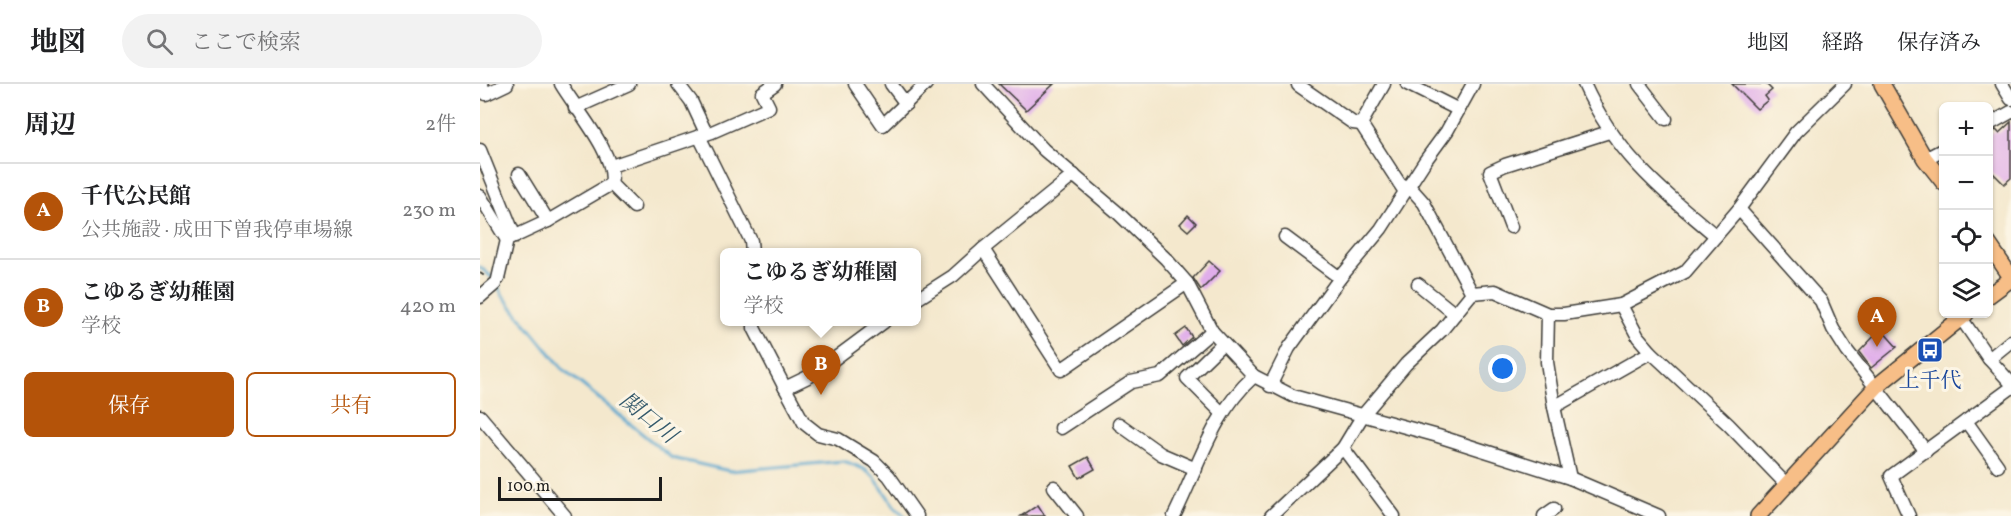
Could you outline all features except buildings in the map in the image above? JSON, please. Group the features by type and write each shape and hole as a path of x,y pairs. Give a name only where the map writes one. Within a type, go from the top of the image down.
{"main road":[{"path":"1882,84 1925,159 1939,177"},
{"path":"1993,246 2007,257 2011,278 1993,293"},
{"path":"1758,516 1877,386 1961,318"}],"street":[{"path":"483,89 507,84"},
{"path":"561,84 575,108 590,127 610,166 611,184 633,207"},
{"path":"575,108 629,84"},
{"path":"678,84 691,101 703,134 751,241 752,248"},
{"path":"610,166 703,134 769,106 762,93 775,84"},
{"path":"855,84 883,125 926,84"},
{"path":"891,84 906,104"},
{"path":"983,84 1044,150 1117,212 1187,283 1212,331 1254,376 1293,396 1570,478 1659,516"},
{"path":"1361,124 1384,84"},
{"path":"1407,84 1459,110"},
{"path":"1270,386 1289,348 1340,278 1381,229 1459,110 1473,84"},
{"path":"1584,84 1609,132 1646,177 1716,237"},
{"path":"1639,84 1666,120"},
{"path":"1271,516 1343,448 1363,415 1406,364 1442,330 1472,293 1495,291 1548,314 1597,311 1621,305 1685,272 1739,209 1796,132 1845,84"},
{"path":"2002,84 2011,99"},
{"path":"1298,85 1353,123 1361,124 1406,188 1424,203 1472,293"},
{"path":"1993,122 2011,112"},
{"path":"1511,227 1490,172 1504,165 1609,132"},
{"path":"480,150 511,238 497,282 480,297"},
{"path":"1925,159 1939,152"},
{"path":"519,174 548,221"},
{"path":"921,296 953,276 1074,175"},
{"path":"511,238 548,221 611,184"},
{"path":"483,201 511,238"},
{"path":"1739,209 1821,301 1833,329 1847,351 1877,386 1926,451"},
{"path":"1285,237 1340,278"},
{"path":"983,249 1061,370 1187,283"},
{"path":"1418,284 1455,314"},
{"path":"1621,305 1638,336 1651,352 1729,425 1786,484"},
{"path":"1548,314 1547,362 1554,407 1570,478"},
{"path":"1964,318 1989,359 2011,383"},
{"path":"754,326 804,423 818,434 838,439 874,460 889,476 917,516"},
{"path":"785,388 814,374 877,326"},
{"path":"1061,428 1131,382 1160,376 1212,331"},
{"path":"1989,359 2011,341"},
{"path":"1221,412 1187,378 1222,344"},
{"path":"1554,407 1651,352"},
{"path":"1174,516 1221,412 1235,393 1254,376"},
{"path":"1910,516 1891,476 2011,388"},
{"path":"480,416 566,516"},
{"path":"1966,421 1998,466"},
{"path":"1119,424 1161,454 1196,469"},
{"path":"1343,448 1394,516"},
{"path":"1054,487 1077,516"}],"waterway":[{"name":"関口川","path":"480,267 495,280"},
{"name":"関口川","path":"498,286 503,296 564,370 672,458 730,471 844,461 864,469 874,477 895,507 905,516"}],"place":[{"name":"千代公民館","path":"1877,347"},
{"name":"上千代","path":"1930,350"},
{"name":"こゆるぎ幼稚園","path":"821,395"}]}
